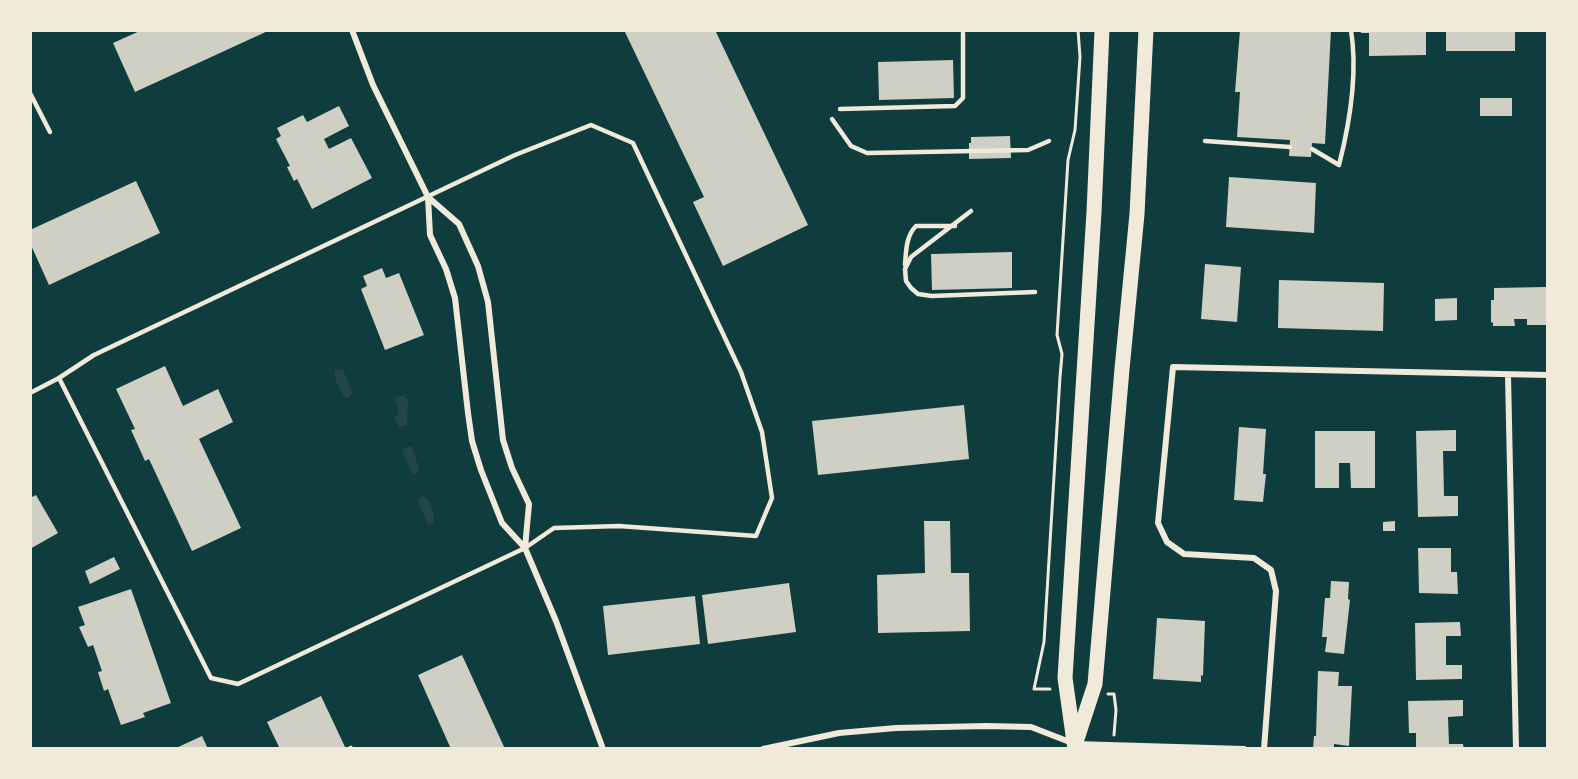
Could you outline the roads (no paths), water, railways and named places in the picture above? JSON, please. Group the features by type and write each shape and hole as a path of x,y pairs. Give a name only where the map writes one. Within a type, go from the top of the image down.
{"main road":[{"path":"1073,747 1065,678 1094,212 1102,30"},
{"path":"1073,747 1095,684 1120,381 1137,214 1146,30"}],"street":[{"path":"352,30 373,84 428,197 430,235 446,269 455,298 472,441 481,470 502,523 525,548 556,621 603,749"},
{"path":"428,197 459,224 478,266 488,302 503,440 512,468 529,504 525,548"},
{"path":"1264,749 1276,591 1271,570 1254,558 1184,554 1167,542 1158,523 1173,367 1548,375"},
{"path":"1508,375 1516,749"},
{"path":"763,749 839,734 896,728 955,726 1031,727 1073,747 1244,749"}],"lane":[{"path":"1312,149 1339,165 1352,96 1351,30"},
{"path":"840,109 955,106 963,99 963,33"},
{"path":"30,93 50,132"},
{"path":"832,119 851,146 867,153 1028,150 1049,141"},
{"path":"30,393 59,378 94,355 515,155 591,125 633,143 741,372 762,432 772,498 756,537 619,526 555,528 525,548 238,684 211,678 59,378"},
{"path":"1205,141 1290,147"},
{"path":"905,269 911,257 955,226 971,211"},
{"path":"955,226 916,226 911,231 906,248 906,281 918,294 932,296 1035,292"}]}
